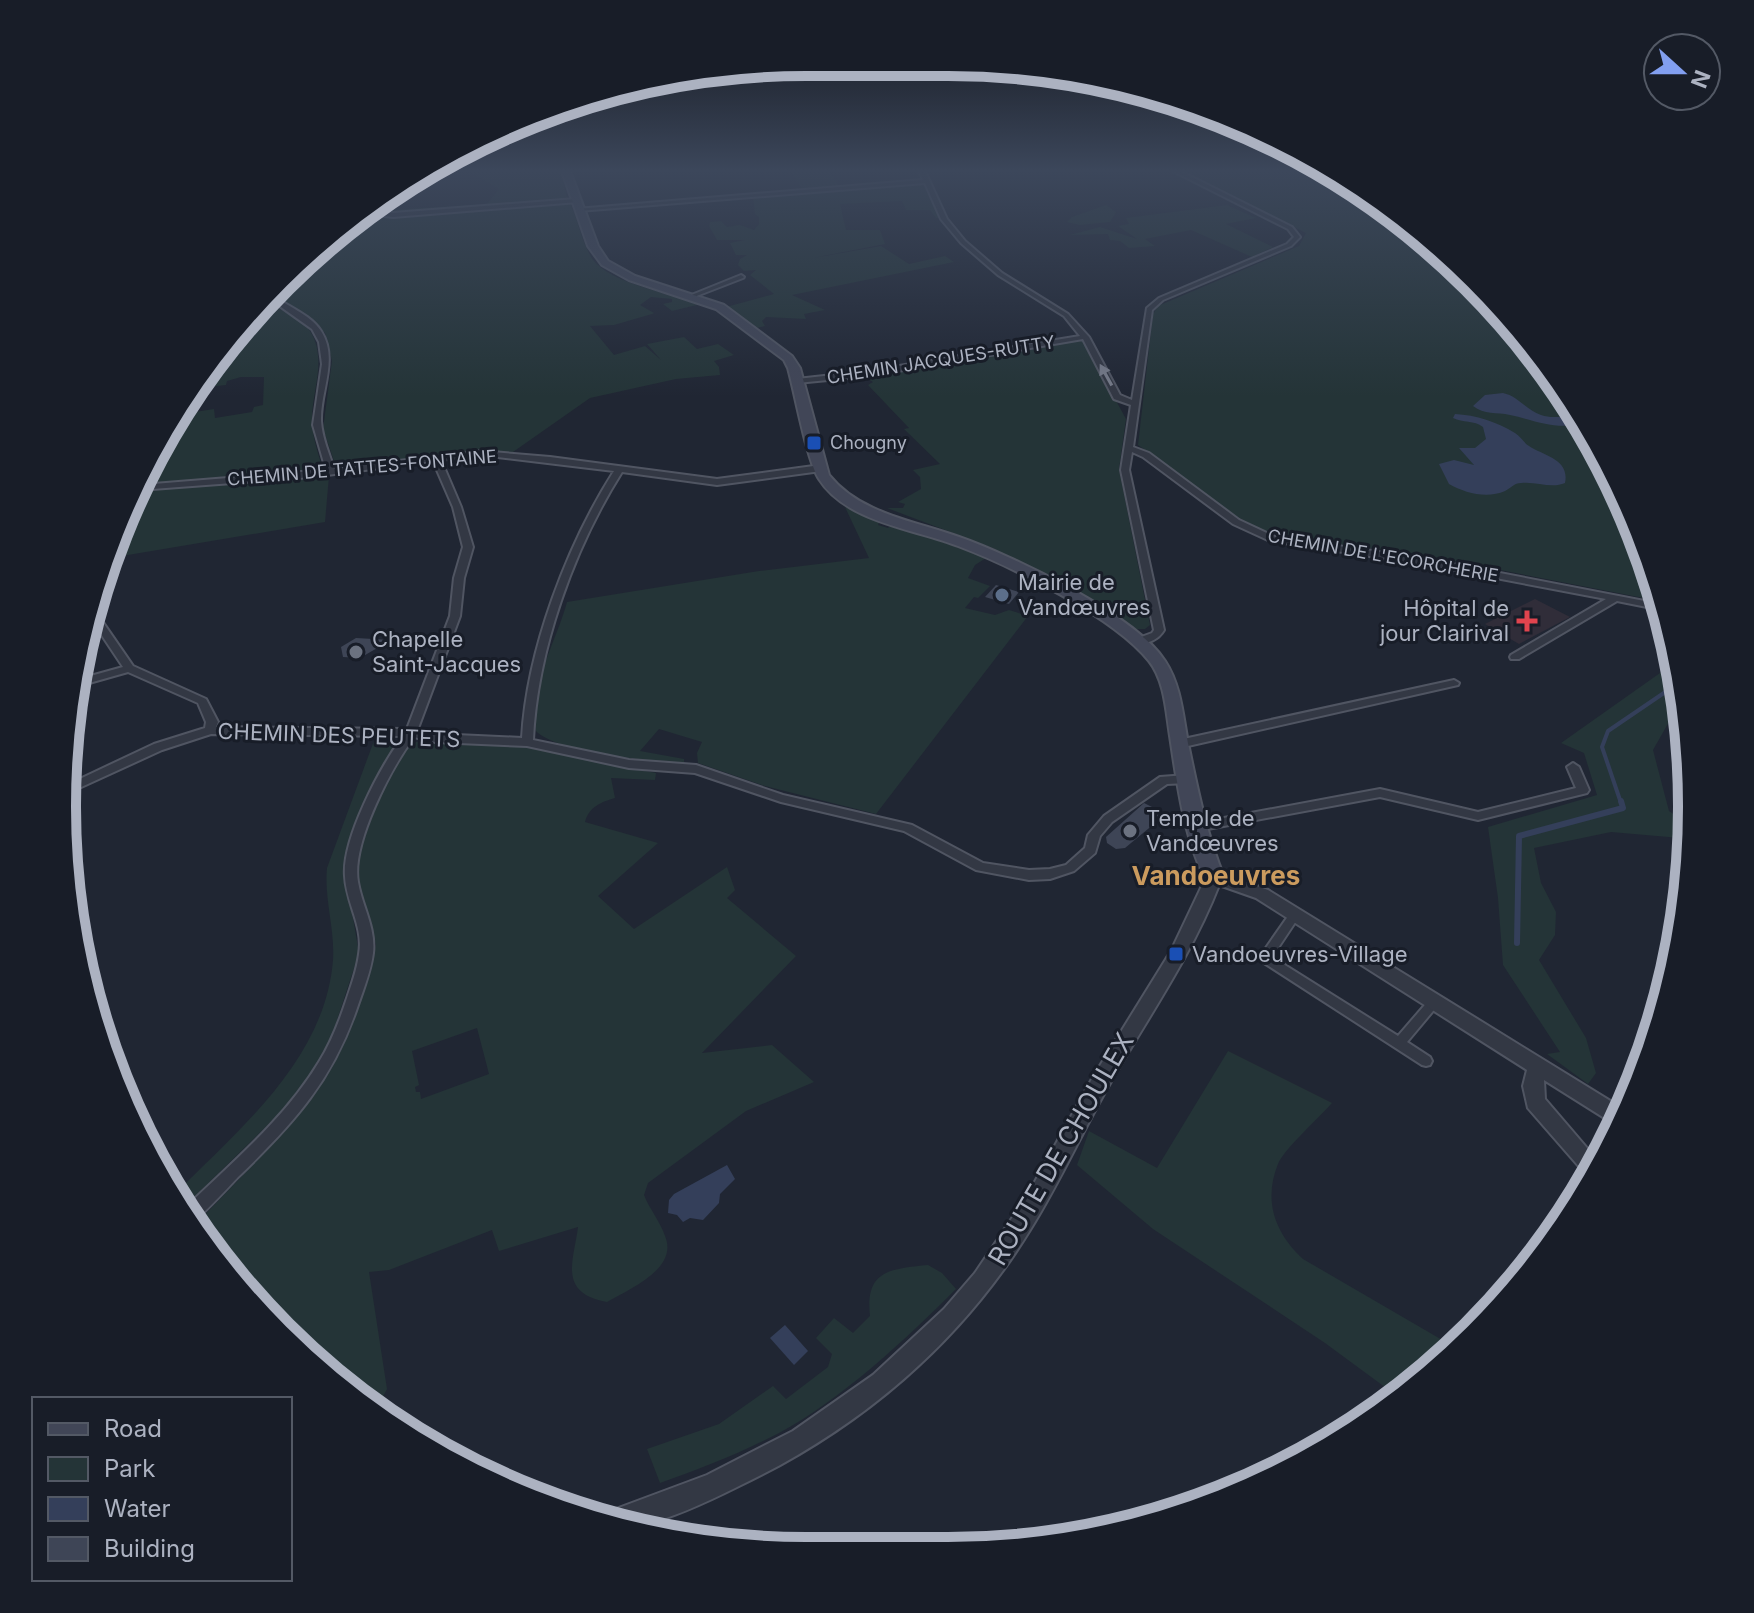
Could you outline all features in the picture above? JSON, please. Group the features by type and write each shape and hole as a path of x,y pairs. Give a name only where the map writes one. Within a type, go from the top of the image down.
{"main road":[{"path":"594,246 605,263 632,278 692,296 725,310 780,350 791,362 821,468 829,486 843,498 984,551 1140,641 1165,675 1197,827 1214,877"}],"street":[{"path":"968,246 1000,274 1066,315 1085,337 1117,397 1135,404"},
{"path":"1140,641 1156,635 1159,630 1125,470 1151,306 1285,246"},
{"path":"692,296 741,277"},
{"path":"277,303 312,325 320,335 326,361 317,418 331,472"},
{"name":"CHEMIN JACQUES-RUTTY","path":"797,381 885,372 992,350 1085,337"},
{"name":"CHEMIN DE L'ECORCHERIE","path":"1128,448 1146,455 1236,522 1273,539 1410,558 1649,605"},
{"name":"CHEMIN DE TATTES-FONTAINE","path":"149,487 331,472 495,453 727,482 821,468"},
{"path":"196,1208 283,1119 321,1072 336,1046 366,952 351,882 352,858 379,788 400,746 411,733 455,616 459,578 468,547 457,507 437,460"},
{"path":"527,742 526,729 538,666 580,539 585,525 619,470"},
{"path":"1515,657 1614,599"},
{"path":"99,625 129,668 202,701 212,722 210,730"},
{"path":"87,681 129,668"},
{"path":"1179,744 1454,683"},
{"name":"CHEMIN DES PEUTETS","path":"77,785 158,747 210,730 411,733 435,738 527,742 629,764 696,769 781,798 896,824 980,867 1029,875 1050,874 1070,868 1091,850 1094,835 1108,819 1164,780 1187,779"},
{"path":"1197,827 1380,793 1478,816 1583,790 1573,767"},
{"path":"1214,877 1255,891 1611,1112"},
{"name":"ROUTE DE CHOULEX","path":"632,1515 714,1485 801,1438 882,1383 953,1317 1018,1231 1101,1080 1198,917 1214,877"},
{"path":"1295,915 1265,958 1426,1061"},
{"path":"1399,1043 1434,1002"},
{"path":"1538,1067 1533,1086 1535,1102 1586,1162"}],"shaded area":[{"name":"Hôpital de jour Clairival","path":"1535,599 1570,617 1519,644 1485,624"}],"green space":[{"path":"338,246 586,246 598,265 610,273 640,286 701,304 672,311 663,304 672,302 672,299 651,297 640,305 652,314 614,325 590,326 614,355 645,346 661,360 647,344 684,337 697,349 718,344 734,355 714,361 720,375 676,379 590,398 513,452 478,451 354,467 335,464 323,429 332,361 325,333 281,299"},
{"path":"732,246 873,246 813,258 881,246 909,264 945,256 954,262 792,295 825,310 804,314 806,319 766,317 762,321 765,326 757,328 726,307 774,294 750,275 756,270 744,271 738,265 740,259 747,255 736,255"},
{"path":"1228,246 1273,247 1252,257"},
{"path":"1298,246 1416,246 1497,325 1555,401 1603,483 1647,599 1423,555 1301,539 1261,530 1239,518 1138,445 1153,314 1158,306"},
{"path":"275,306 306,326 318,352 312,424 322,466 318,471 150,484 196,406 195,412 214,409 215,418 252,412 254,407 263,405 264,377 241,377 227,381 226,385 209,387"},
{"path":"1083,340 1126,419 1119,469 1150,625 1145,629 1136,629 995,549 887,508 903,508 905,504 898,502 921,489 920,477 913,470 940,464 904,429 909,428 868,385 873,382 865,377"},
{"path":"329,476 325,522 121,556 148,489"},
{"path":"845,507 881,520 878,525 888,528 893,524 986,558 975,565 968,578 990,586 965,608 995,615 1009,610 1028,616 876,814 765,786 698,763 697,753 702,742 659,729 640,751 684,759 684,763 583,750 563,745 536,731 534,715 539,683 567,602 759,571 869,558"},
{"path":"1665,670 1672,716 1653,750 1669,811 1678,817 1677,838 1611,832 1534,848 1541,883 1556,912 1555,935 1539,960 1586,1038 1596,1073 1588,1084 1547,1054 1560,1052 1503,965 1488,827 1597,795 1584,753 1561,743"},
{"path":"375,738 395,741 352,844 347,883 359,953 327,1051 316,1072 286,1107 191,1200 183,1186 275,1090 314,1030 327,996 333,960 327,868"},
{"path":"421,741 518,746 656,773 655,780 611,778 615,798 589,812 585,822 658,843 598,896 634,929 727,867 735,890 727,898 796,956 702,1053 772,1045 814,1082 746,1111 648,1183 644,1195 665,1236 665,1258 650,1276 607,1302 591,1298 575,1283 572,1263 578,1227 499,1251 492,1230 389,1270 369,1272 387,1389 381,1400 325,1356 290,1323 257,1288 203,1217 268,1149 333,1066 376,945 355,876 356,861 383,788 402,752 412,743","holes":["477,1028 489,1074 421,1099 415,1087 419,1085 412,1051"]},
{"path":"1228,1051 1332,1103 1287,1150 1278,1164 1272,1203 1279,1227 1303,1259 1445,1341 1388,1389 1325,1343 1153,1229 1077,1165 1089,1131 1157,1168"},
{"path":"928,1265 942,1273 956,1289 849,1386 779,1433 660,1483 647,1449 719,1424 773,1386 786,1399 828,1367 832,1354 816,1338 834,1318 853,1333 870,1316 869,1301 876,1281 892,1271"}],"water":[{"path":"1503,393 1541,415 1565,417 1571,426 1486,412 1473,406 1485,395"},
{"path":"1455,414 1486,420 1515,433 1529,446 1560,463 1566,475 1565,483 1519,483 1505,491 1484,495 1449,484 1439,464 1454,460 1474,465 1459,448 1475,448 1486,439 1483,427 1453,418"},
{"path":"727,1165 735,1179 720,1194 719,1203 703,1220 690,1218 683,1222 677,1215 668,1213 669,1200 674,1194"},
{"path":"785,1325 808,1351 794,1365 770,1338"}],"building":[{"name":"Mairie de Vandœuvres","path":"996,585 1019,592 1009,604 985,597"},
{"name":"Chapelle Saint-Jacques","path":"356,638 391,640 360,658 343,657 341,647"},
{"name":"Temple de Vandœuvres","path":"1144,803 1166,814 1125,848 1116,849 1107,843 1106,837"}],"waterway":[{"path":"1621,803 1602,747 1608,731 1668,690"},
{"path":"1517,943 1519,836 1623,808 1621,801"}],"place":[{"name":"Chougny","path":"814,443"},
{"name":"Mairie de Vandœuvres","path":"1002,595"},
{"name":"Hôpital de jour Clairival","path":"1527,621"},
{"name":"Chapelle Saint-Jacques","path":"356,652"},
{"name":"Temple de Vandœuvres","path":"1130,831"},
{"name":"Vandoeuvres-Village","path":"1176,954"}],"district":[{"name":"Vandoeuvres","path":"1216,876"}]}
